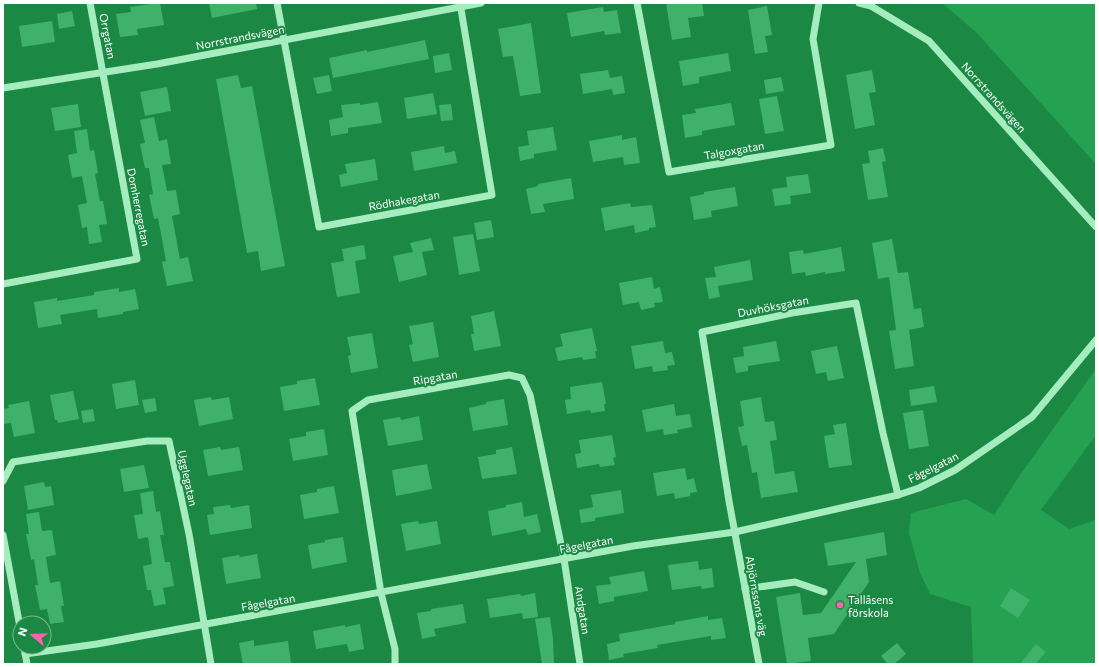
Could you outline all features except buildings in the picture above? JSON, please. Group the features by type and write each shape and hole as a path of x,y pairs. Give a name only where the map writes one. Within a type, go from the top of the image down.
{"street":[{"name":"Orrgatan","path":"90,3 104,72"},
{"path":"277,3 283,40"},
{"name":"Norrstrandsvägen","path":"3,88 158,64 460,5 481,3"},
{"name":"Talgoxgatan","path":"638,3 669,172 831,145 813,40 818,3"},
{"name":"Norrstrandsvägen","path":"859,3 871,6 929,41 1096,227"},
{"name":"Rödhakegatan","path":"283,40 319,227 492,195 460,5"},
{"name":"Domherregatan","path":"3,284 137,259 104,72"},
{"name":"Duvhöksgatan","path":"734,532 702,332 792,313 856,303 883,433 898,495"},
{"name":"Fågelgatan","path":"52,648 97,644 634,546 734,532 898,495 919,488 955,470 1032,417 1096,340"},
{"name":"Ripgatan","path":"381,593 352,411 368,400 509,375 522,378 530,395 564,559"},
{"name":"Ugglegatan","path":"3,481 13,462 148,441 169,441 189,534 205,624"},
{"name":"Abjörnssons väg","path":"734,532 759,664"},
{"path":"3,535 18,615"},
{"name":"Andgatan","path":"564,559 580,664"},
{"path":"745,589 795,582 824,592"},
{"path":"381,593 395,649 395,664"},
{"path":"205,624 211,664"}],"green space":[{"path":"942,3 1096,3 1096,164 976,32"},
{"path":"1096,369 1096,435 1041,510 1069,529 1096,520 1096,664 973,664 971,607 930,594 920,573 909,533 911,513 966,499 994,515 1020,475"}],"place":[{"name":"Tallåsens förskola","path":"840,605"}]}
